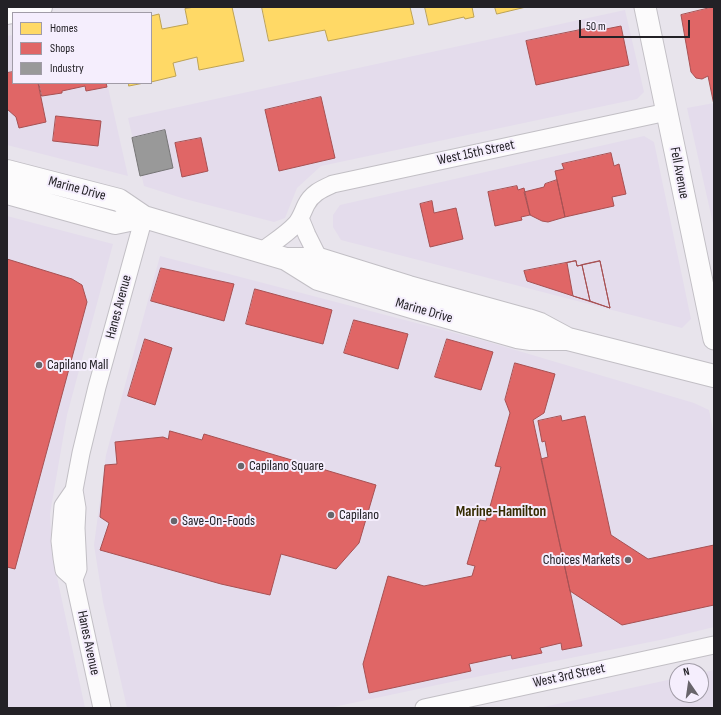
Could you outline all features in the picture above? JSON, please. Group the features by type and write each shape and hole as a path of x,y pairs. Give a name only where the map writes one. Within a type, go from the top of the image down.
{"main road":[{"path":"13,12 42,7"},
{"name":"Marine Drive","path":"7,171 119,200 144,217 261,252 286,259 320,259 540,324 568,340"},
{"name":"Marine Drive","path":"7,193 115,223 144,217"},
{"name":"Marine Drive","path":"286,259 318,279 517,337 568,340 714,376"}],"street":[{"name":"Fell Avenue","path":"646,7 714,339"},
{"name":"West 15th Street","path":"261,252 290,230 300,218 307,202 318,191 333,184 668,112"},
{"name":"Hanes Avenue","path":"102,708 74,579 64,570 60,541 63,506 74,490 81,453 97,387 144,217"},
{"path":"300,218 320,259"},
{"name":"West 3rd Street","path":"428,708 714,645"}],"shaded area":[{"path":"625,10 644,92 637,99 321,166 297,188 285,218 274,222 185,199 144,186 128,118"},
{"path":"12,35 12,84 107,84 128,176 7,145 7,36"},
{"path":"714,103 714,228 687,108"},
{"path":"644,136 654,142 691,319 682,328 341,240 333,227 333,215 340,205"},
{"path":"7,216 113,244 67,415 50,514 52,554 85,708 7,708"},
{"path":"160,256 485,341 694,403 709,410 714,435 714,627 665,639 329,708 127,708 103,602 94,545 106,455"},
{"path":"714,670 714,708 539,708 669,680 669,703 709,703 709,671"}],"building: Homes":[{"path":"195,7 232,7 244,61 199,70 197,57 173,63 176,76 152,82 152,16 159,14 162,29 188,24 185,9"},
{"path":"262,7 410,7 414,24 328,41 325,30 269,41"},
{"path":"425,7 472,7 474,17 465,19 464,17 429,25"},
{"path":"495,7 526,7 497,14"}],"building: Shops":[{"path":"714,7 714,105 708,76 702,79 696,78 691,72 681,15"},
{"path":"600,26 601,30 621,26 629,65 536,85 526,41"},
{"path":"12,72 12,84 38,84 46,122 19,128 16,117 7,109 7,73"},
{"path":"39,84 106,84 107,87 86,91 85,86 62,91 62,93 42,96"},
{"path":"321,97 335,158 279,171 265,110"},
{"path":"56,116 101,121 98,146 53,141"},
{"path":"201,138 208,171 182,177 175,143"},
{"path":"611,153 614,166 619,164 626,194 612,197 614,206 565,217 555,171 564,169 562,164"},
{"path":"557,180 565,217 548,222 542,221 530,215 524,192 544,187 545,184"},
{"path":"517,186 518,190 524,188 530,215 521,217 522,220 495,226 488,192"},
{"path":"432,201 434,213 456,208 463,239 430,247 420,204"},
{"name":"Capilano Mall","path":"7,259 72,279 82,285 87,302 15,569 7,567"},
{"path":"576,261 577,266 600,261 610,308 527,281 524,271"},
{"path":"576,261 577,266 582,265 590,301 573,296 567,263"},
{"path":"600,261 610,308 590,301 582,265"},
{"path":"161,268 234,284 224,321 151,301"},
{"path":"255,289 332,310 323,344 246,324"},
{"path":"354,320 408,334 398,369 344,353"},
{"path":"145,339 172,348 155,405 128,396"},
{"path":"447,339 493,352 481,390 435,377"},
{"path":"515,363 555,374 544,413 533,420 582,646 562,650 561,643 540,648 542,653 512,659 511,655 469,664 471,671 369,693 363,664 388,576 424,586 472,576 475,566 467,564 480,520 486,521 501,467 495,466 510,413 505,400"},
{"path":"561,416 562,421 585,416 611,535 648,559 714,545 714,605 622,625 570,591 541,459 548,457 545,441 542,442 538,421"},
{"path":"170,431 202,440 204,434 376,485 359,543 336,569 281,554 270,595 221,584 100,550 109,523 100,517 105,465 117,464 115,442 163,437 168,439"}],"building: Industry":[{"path":"165,130 173,168 140,176 132,138"}],"place":[{"name":"Capilano Mall","path":"39,365"},
{"name":"Capilano Square","path":"241,466"},
{"name":"Capilano","path":"331,515"},
{"name":"Save-On-Foods","path":"174,521"},
{"name":"Choices Markets","path":"628,560"}],"district":[{"name":"Marine-Hamilton","path":"501,512"}]}
